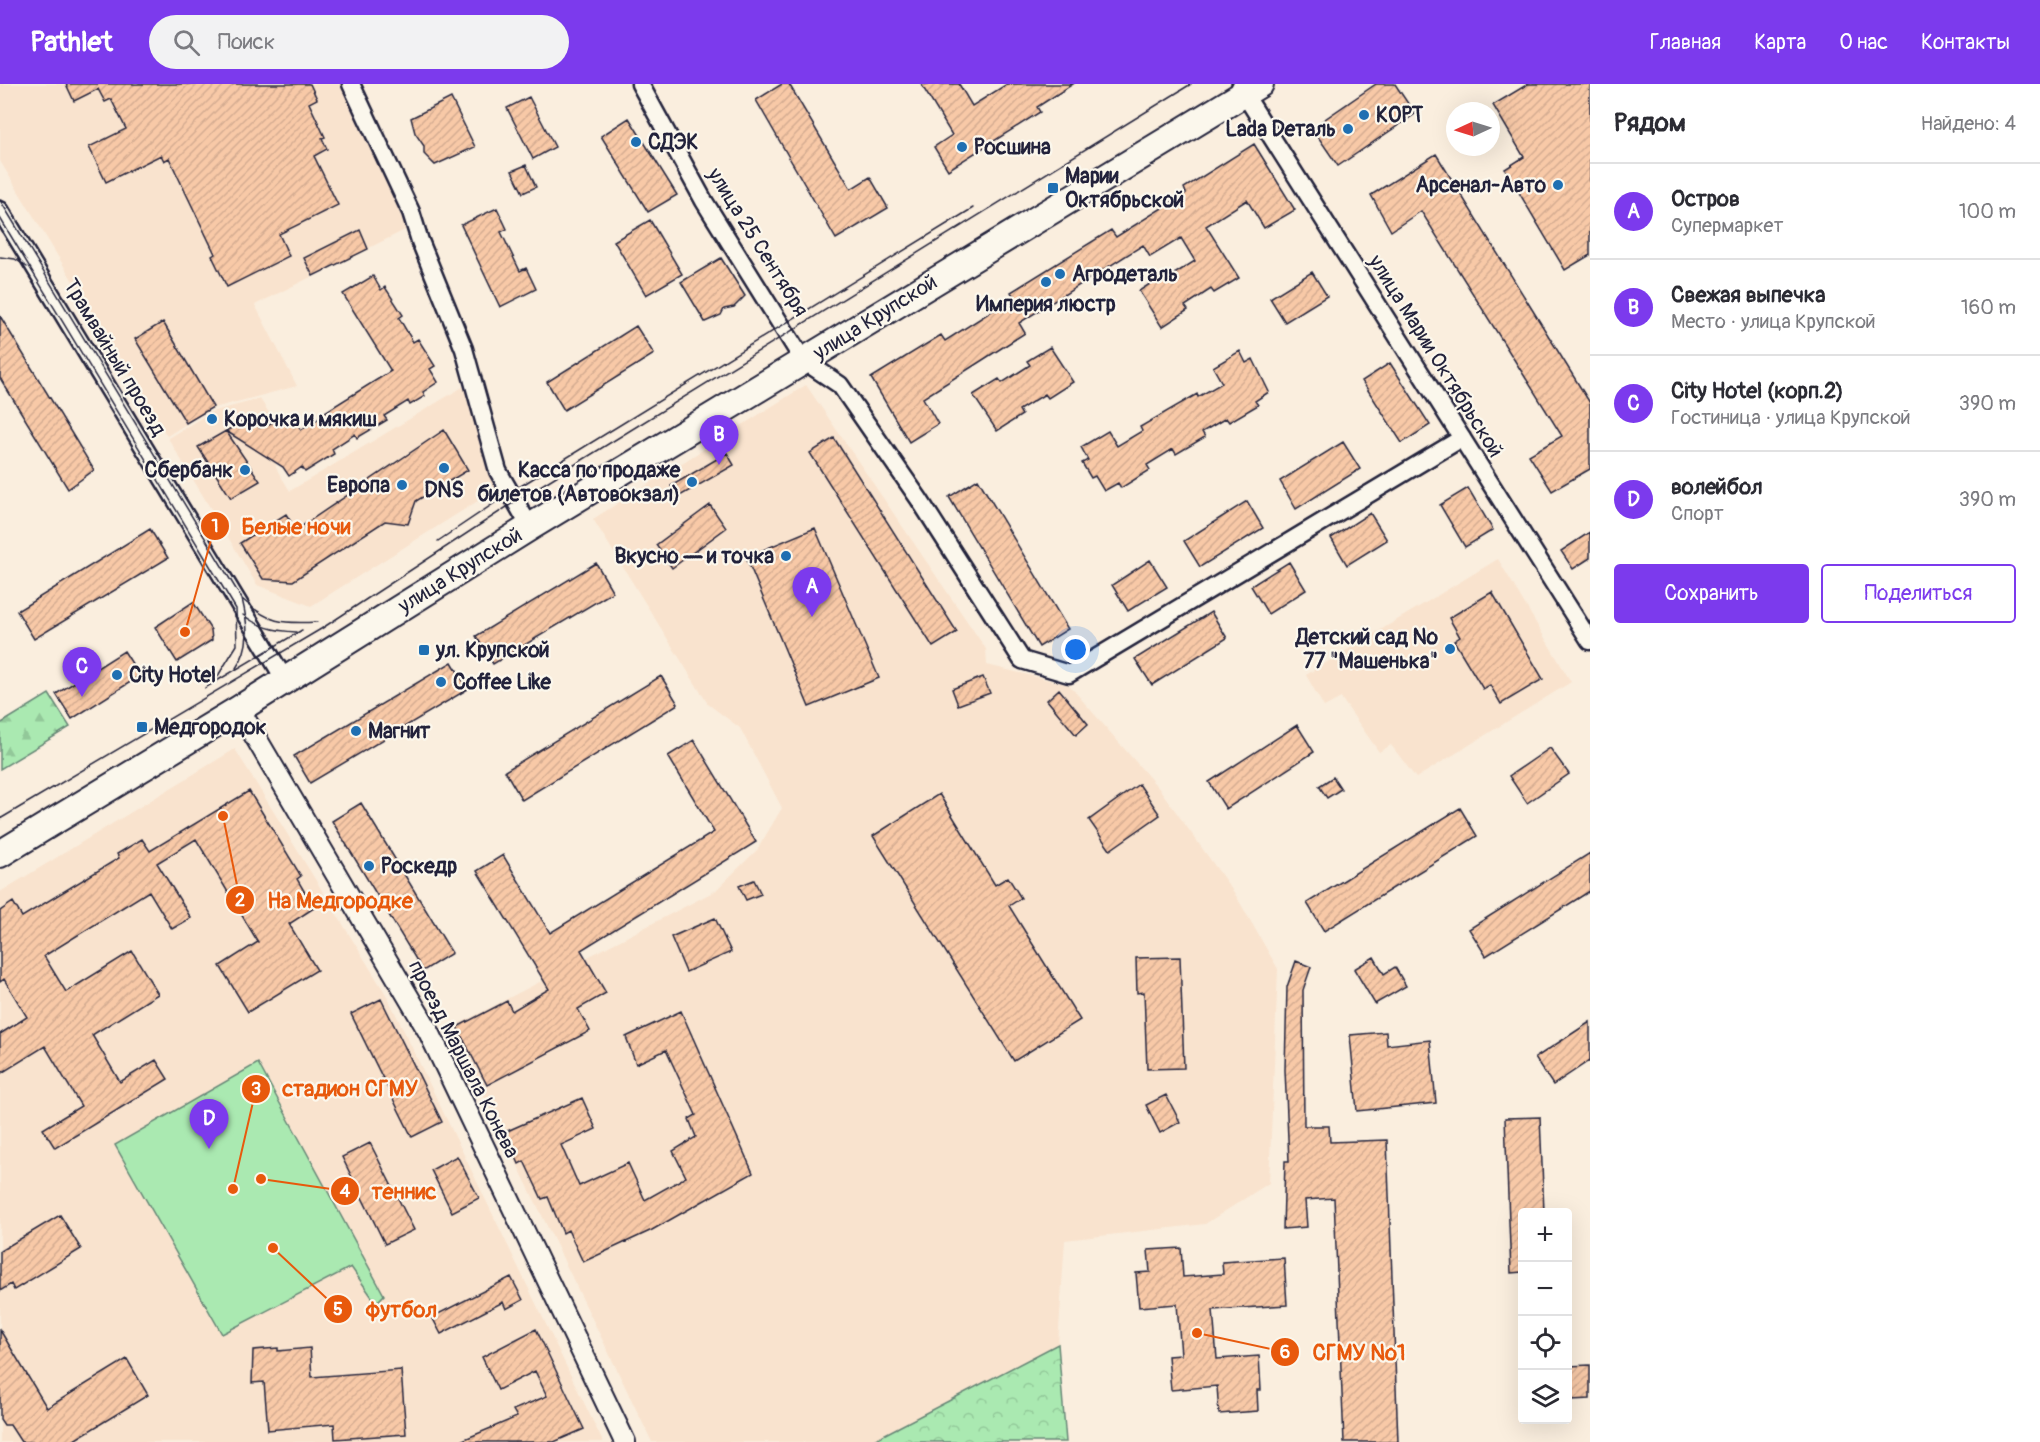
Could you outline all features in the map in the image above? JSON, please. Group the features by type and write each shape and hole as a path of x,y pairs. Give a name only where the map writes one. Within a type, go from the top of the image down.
{"main road":[{"name":"улица Крупской","path":"0,854 1248,87"}],"street":[{"path":"351,84 411,212 420,241 464,349 498,471 531,527"},
{"name":"улица 25 Сентября","path":"640,84 704,201 803,360"},
{"name":"улица Марии Октябрьской","path":"1248,87 1462,438 1590,641"},
{"name":"Трамвайный проезд","path":"0,210 285,680"},
{"path":"803,360 840,385 919,499 1023,660 1069,674 1462,438"},
{"name":"проезд Маршала Конева","path":"239,709 429,1032 625,1442"}],"shaded area":[{"path":"0,84 342,84 407,229 255,305 297,386 210,409 167,436 0,161"},
{"path":"466,385 500,487 311,606 257,585 168,438 211,412 260,399 273,419 276,468 290,491"},
{"path":"806,385 986,649 987,665 1069,685 1161,791 1235,894 1278,969 1269,1183 1205,1224 1065,1240 1058,1344 870,1442 652,1442 451,1028 715,891 757,850 782,808 740,728 708,704 593,519"},
{"name":"Детский сад № 77 \"Машенька\"","path":"1498,559 1571,682 1416,778 1391,745 1379,752 1341,698 1324,707 1306,675"},
{"path":"235,749 387,996 603,1442 0,1442 0,892"}],"green space":[{"path":"49,694 70,727 0,769 0,724"},
{"path":"258,1063 384,1295 376,1303 351,1267 222,1334 115,1145"},
{"path":"1058,1344 1066,1442 870,1442"}],"building":[{"path":"66,84 310,84 317,99 309,103 325,137 322,138 327,149 314,156 338,205 279,234 289,256 227,287 212,256 215,254 169,158 164,161 161,155 106,182 89,147 126,129 111,99 105,102 98,89 74,101"},
{"path":"782,84 789,84 851,189 870,177 888,208 836,239 756,100"},
{"path":"921,84 959,84 972,106 1007,84 1073,84 1037,107 1040,112 948,170 934,147 952,135"},
{"path":"1376,84 1395,84 1415,114 1338,166 1312,128"},
{"path":"1528,84 1590,84 1590,255 1565,270 1505,169 1524,157 1500,117 1500,102 1498,102"},
{"path":"529,97 555,147 533,159 507,108"},
{"path":"451,98 475,147 435,165 424,154 424,146 415,133 411,118"},
{"path":"629,118 677,195 648,212 601,136"},
{"path":"1254,144 1295,210 1264,228 1247,200 1206,226 1239,278 1214,293 1211,289 1185,306 1188,310 1162,327 1139,291 1165,274 1168,278 1195,261 1181,238 1150,257 1143,245 1019,323 1025,333 923,398 938,424 909,442 871,378 941,335 945,341 1014,297 1011,292 1111,230 1116,237 1186,193 1184,188"},
{"path":"1436,154 1590,403 1590,469 1552,491 1529,455 1562,436 1421,211 1391,231 1371,195"},
{"path":"526,165 536,187 523,193 512,171"},
{"path":"497,208 507,229 501,232 520,271 526,268 536,289 500,307 461,225"},
{"path":"650,220 682,274 646,295 614,241"},
{"path":"360,230 368,249 313,276 304,258"},
{"path":"721,258 745,296 734,307 724,309 721,315 705,322 681,282"},
{"path":"1312,272 1327,296 1285,322 1270,298"},
{"path":"373,276 381,290 385,287 403,315 399,318 413,342 418,339 435,366 430,369 438,382 423,392 425,396 410,405 408,401 384,416 387,420 357,438 355,434 332,449 334,454 305,472 302,467 289,476 283,467 226,431 260,481 231,498 198,447 252,416 260,428 275,421 278,425 293,415 301,430 326,414 325,412 391,371 343,294"},
{"path":"0,316 94,470 68,489 0,378"},
{"path":"163,322 213,407 186,423 135,339"},
{"path":"636,326 654,354 564,410 547,382"},
{"path":"1050,347 1073,382 1048,398 1045,394 1019,410 1022,415 997,431 973,395 999,379 1002,383 1030,365 1027,361"},
{"path":"1240,351 1246,363 1253,359 1269,392 1255,401 1258,405 1229,422 1226,418 1202,432 1205,437 1176,454 1173,449 1147,465 1150,470 1121,488 1118,483 1104,491 1095,476 1091,478 1082,463 1088,460 1081,447 1108,431 1117,446 1142,431 1140,427 1197,394 1198,397 1222,383 1213,367"},
{"path":"1390,363 1430,425 1402,443 1362,381"},
{"name":"Европа","path":"444,430 468,470 416,501 408,524 385,521 293,581 263,579 240,543 286,514 296,530"},
{"path":"834,438 957,632 933,647 810,453"},
{"path":"1343,442 1360,469 1296,509 1280,481"},
{"path":"727,453 734,465 678,497 671,486"},
{"path":"978,479 1068,629 1039,647 949,497"},
{"path":"1468,488 1493,530 1465,547 1440,505"},
{"path":"1247,501 1263,528 1200,567 1184,541"},
{"path":"710,505 726,528 672,568 656,545"},
{"path":"1370,513 1387,540 1347,565 1331,538"},
{"path":"815,528 879,678 809,707 746,557"},
{"path":"150,529 168,558 34,639 17,611"},
{"path":"1590,532 1590,558 1573,569 1561,551"},
{"path":"1150,560 1167,587 1128,611 1112,585"},
{"path":"1289,562 1306,590 1268,614 1251,586"},
{"path":"596,563 613,592 493,664 476,636"},
{"path":"1492,592 1543,679 1501,704 1490,685 1483,689 1454,641 1460,637 1449,618"},
{"path":"193,602 211,630 212,640 177,662 155,627"},
{"path":"1211,612 1227,638 1152,685 1135,659"},
{"path":"124,651 140,676 72,719 56,694"},
{"path":"452,662 468,689 310,783 294,756"},
{"path":"661,676 678,704 522,800 505,771"},
{"path":"983,677 990,693 958,705 952,689"},
{"path":"1059,689 1088,724 1076,735 1047,700"},
{"path":"1297,725 1314,752 1226,809 1209,782"},
{"path":"694,740 756,842 581,950 606,993 578,1009 590,1031 487,1085 457,1027 507,1001 512,1011 549,989 477,871 503,855 550,933 714,832 668,756"},
{"path":"1550,748 1569,774 1527,803 1509,776"},
{"path":"1333,777 1341,789 1327,798 1319,786"},
{"path":"1139,784 1160,815 1110,850 1089,820"},
{"path":"249,791 301,876 297,879 314,908 289,924 317,970 248,1012 220,966 258,942 196,839 157,863 191,918 172,929 149,891 44,956 66,992 132,951 158,994 92,1035 120,1082 156,1060 168,1079 55,1148 43,1129 81,1106 45,1046 0,1074 0,1034 27,1017 4,979 0,982 0,911 13,902 22,917 119,858 117,854 142,839 150,851"},
{"path":"939,794 995,885 1008,877 1021,898 1009,906 1080,1020 1014,1061 873,836"},
{"path":"361,803 452,953 423,971 332,821"},
{"path":"1460,808 1477,836 1324,931 1307,903"},
{"path":"1590,853 1590,891 1486,956 1469,929"},
{"path":"754,880 761,894 746,900 739,886"},
{"path":"715,918 731,952 686,972 671,937"},
{"path":"1180,957 1184,1068 1147,1069 1144,992 1137,993 1136,958"},
{"path":"1374,957 1384,974 1395,967 1406,986 1375,1004 1354,969"},
{"path":"1296,961 1311,967 1303,990 1304,1126 1329,1126 1330,1142 1387,1140 1398,1442 1344,1442 1334,1198 1305,1200 1307,1227 1283,1229 1285,1161 1289,1161 1285,1070 1287,987"},
{"path":"381,999 442,1122 412,1137 351,1014"},
{"path":"681,1011 753,1173 652,1230 583,1262 568,1230 563,1233 548,1197 542,1199 524,1161 519,1164 505,1132 582,1098 596,1129 561,1145 579,1186 628,1163 645,1200 686,1177 673,1151 696,1137 689,1119 696,1115 666,1050 636,1064 626,1037"},
{"path":"1590,1022 1590,1060 1553,1085 1535,1058"},
{"path":"1386,1032 1387,1045 1430,1040 1436,1103 1357,1111 1350,1035"},
{"path":"1166,1095 1180,1122 1160,1133 1146,1105"},
{"path":"1540,1117 1544,1208 1518,1208 1518,1272 1511,1273 1505,1118"},
{"path":"370,1143 414,1230 385,1244 342,1157"},
{"path":"457,1156 479,1198 452,1212 431,1170"},
{"path":"60,1215 81,1249 14,1290 11,1284 0,1291 0,1251"},
{"path":"1181,1248 1183,1277 1223,1274 1222,1262 1284,1258 1287,1305 1213,1310 1217,1359 1259,1356 1261,1390 1257,1390 1258,1411 1219,1414 1217,1386 1171,1390 1168,1356 1181,1355 1177,1304 1139,1307 1136,1273 1150,1272 1148,1250"},
{"path":"511,1277 523,1300 506,1309 503,1302 441,1334 432,1317"},
{"path":"536,1329 584,1429 554,1442 458,1442 517,1417 513,1410 547,1396 535,1371 498,1390 482,1357"},
{"path":"0,1330 47,1408 127,1359 148,1395 71,1442 21,1442 10,1425 4,1425 0,1419"},
{"path":"278,1348 278,1351 310,1348 312,1377 401,1370 406,1434 335,1439 334,1424 268,1430 264,1382 252,1383 253,1350"},
{"path":"1590,1365 1590,1399 1572,1400 1572,1366"}],"tram line":[{"path":"0,819 321,629 516,501 1191,84"},
{"path":"0,200 242,599 247,635 244,652 236,668"},
{"path":"438,541 511,492 973,208"},
{"path":"0,218 236,609 237,645 216,679"},
{"path":"0,257 15,259 27,267"},
{"path":"242,599 260,613 276,620 294,623 317,622"},
{"path":"243,615 268,628 296,632"},
{"path":"205,688 302,630"}],"place":[{"name":"КОРТ","path":"1364,115"},
{"name":"Lada Dеталь","path":"1348,129"},
{"name":"СДЭК","path":"636,142"},
{"name":"Росшина","path":"962,147"},
{"name":"Арсенал-Авто","path":"1558,185"},
{"name":"Марии Октябрьской","path":"1053,188"},
{"name":"Агродеталь","path":"1060,274"},
{"name":"Империя люстр","path":"1046,282"},
{"name":"Корочка и мякиш","path":"212,419"},
{"name":"Свежая выпечка","path":"719,465"},
{"name":"DNS","path":"444,468"},
{"name":"Сбербанк","path":"245,470"},
{"name":"Касса по продаже билетов (Автовокзал)","path":"692,482"},
{"name":"Европа","path":"402,485"},
{"name":"Вкусно — и точка","path":"786,556"},
{"name":"Остров","path":"812,617"},
{"name":"Белые ночи","path":"185,632"},
{"name":"Детский сад № 77 \"Машенька\"","path":"1450,649"},
{"name":"ул. Крупской","path":"424,650"},
{"name":"City Hotel","path":"117,675"},
{"name":"Coffee Like","path":"441,682"},
{"name":"City Hotel (корп.2)","path":"82,697"},
{"name":"Медгородок","path":"142,727"},
{"name":"Магнит","path":"356,731"},
{"name":"На Медгородке","path":"223,816"},
{"name":"Роскедр","path":"369,866"},
{"name":"волейбол","path":"209,1149"},
{"name":"теннис","path":"261,1179"},
{"name":"стадион СГМУ","path":"233,1189"},
{"name":"футбол","path":"273,1248"},
{"name":"СГМУ №1","path":"1197,1333"}]}
